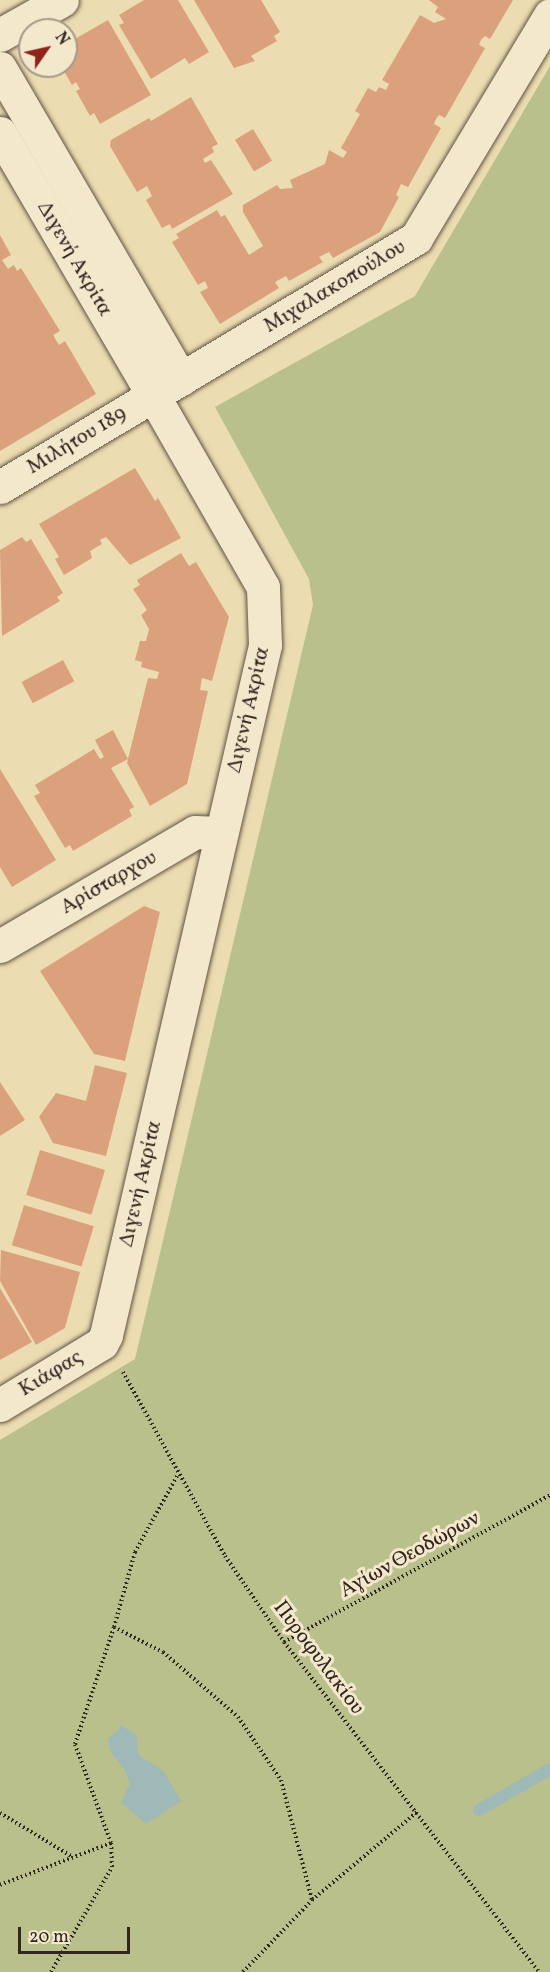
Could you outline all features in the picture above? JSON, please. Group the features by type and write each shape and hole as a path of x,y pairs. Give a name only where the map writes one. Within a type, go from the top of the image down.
{"street":[{"path":"0,35 62,0"},
{"name":"Μιχαλακοπούλου","path":"153,395 416,238 550,15"},
{"name":"Διγενή Ακρίτα","path":"0,68 181,378"},
{"name":"Διγενή Ακρίτα","path":"0,133 263,587 266,645 111,1316 102,1342"},
{"name":"Μιλήτου 189","path":"0,487 153,395"},
{"name":"Αρίσταρχου","path":"0,946 195,832 221,833"},
{"name":"Κιάφας","path":"0,1405 102,1342"}],"path":[{"name":"Πυροφυλακίου","path":"102,1342 116,1360 177,1475 225,1556 284,1642 539,1972"},
{"path":"51,1972 112,1867 111,1843 75,1744 114,1627 135,1552 177,1475"},
{"name":"Αγίων Θεοδώρων","path":"284,1642 550,1495"},
{"path":"114,1627 163,1652 238,1717 281,1780 312,1900"},
{"path":"243,1972 312,1900 417,1812"},
{"path":"0,1813 72,1856"},
{"path":"0,1885 111,1843"}],"green space":[{"path":"550,66 550,1972 0,1972 0,1440 135,1359 313,605 309,579 215,407 415,296"}],"water":[{"path":"122,1726 136,1735 139,1755 164,1772 181,1801 146,1824 121,1803 130,1784 124,1768 111,1753 108,1739"}],"building":[{"path":"144,0 178,0 209,52 189,64 185,58 151,79 119,25 124,23 119,15"},
{"path":"194,0 261,0 280,32 274,36 277,41 251,56 255,61 234,68"},
{"path":"429,0 513,0 490,39 485,36 481,40 479,45 485,48 445,118 439,115 436,119 434,124 441,128 408,187 401,184 396,195 399,197 380,232 333,258 329,252 319,257 323,262 289,281 286,276 275,282 279,288 220,324 200,292 208,288 205,281 198,285 172,242 179,238 176,234 217,210 221,217 225,215 249,255 263,246 243,212 243,205 277,185 280,189 293,188 290,180 325,164 329,150 343,158 347,152 341,148 360,114 355,111 368,88 376,92 379,87 386,90 389,84 382,80 420,15 434,23 446,19 435,12 438,7"},
{"path":"108,20 151,95 100,124 94,113 90,116 76,91 80,89 76,82 72,85 68,78 78,78 78,37"},
{"path":"191,97 218,144 212,147 214,152 203,159 205,163 211,160 233,194 172,229 170,224 162,228 146,200 152,196 147,186 137,192 110,146 111,140 149,118 151,121"},
{"path":"253,129 272,161 254,172 235,140"},
{"path":"0,235 11,255 2,260 8,269 14,265 17,271 21,268 60,331 53,335 59,345 65,341 96,394 0,451"},
{"path":"135,468 155,501 158,498 181,538 130,565 106,537 100,540 102,544 90,551 92,558 64,575 55,559 59,557 39,524"},
{"path":"22,537 26,542 31,539 63,593 57,597 60,601 2,636 0,550"},
{"path":"181,553 189,566 196,562 229,617 212,681 202,678 200,690 208,691 187,784 150,806 127,763 148,678 157,679 159,672 141,667 142,662 135,660 140,641 146,641 149,629 141,615 147,610 133,589 140,585 137,580"},
{"path":"63,660 74,681 33,703 22,682"},
{"path":"113,730 128,759 111,768 134,807 129,810 132,816 73,851 70,845 65,848 34,796 40,793 35,785 94,749 100,759 104,757 95,740"},
{"path":"0,769 56,860 12,887 0,867"},
{"path":"144,906 160,912 125,1061 94,1054 40,971"},
{"path":"95,1065 127,1073 106,1156 53,1143 39,1117 56,1093 86,1101"},
{"path":"0,1082 25,1120 0,1136"},
{"path":"40,1150 105,1170 91,1215 26,1195"},
{"path":"24,1205 94,1226 82,1267 12,1245"},
{"path":"1,1250 80,1272 65,1328 36,1345 0,1281"},
{"path":"0,1288 32,1342 0,1360"}],"waterway":[{"path":"479,1810 550,1769"}]}
